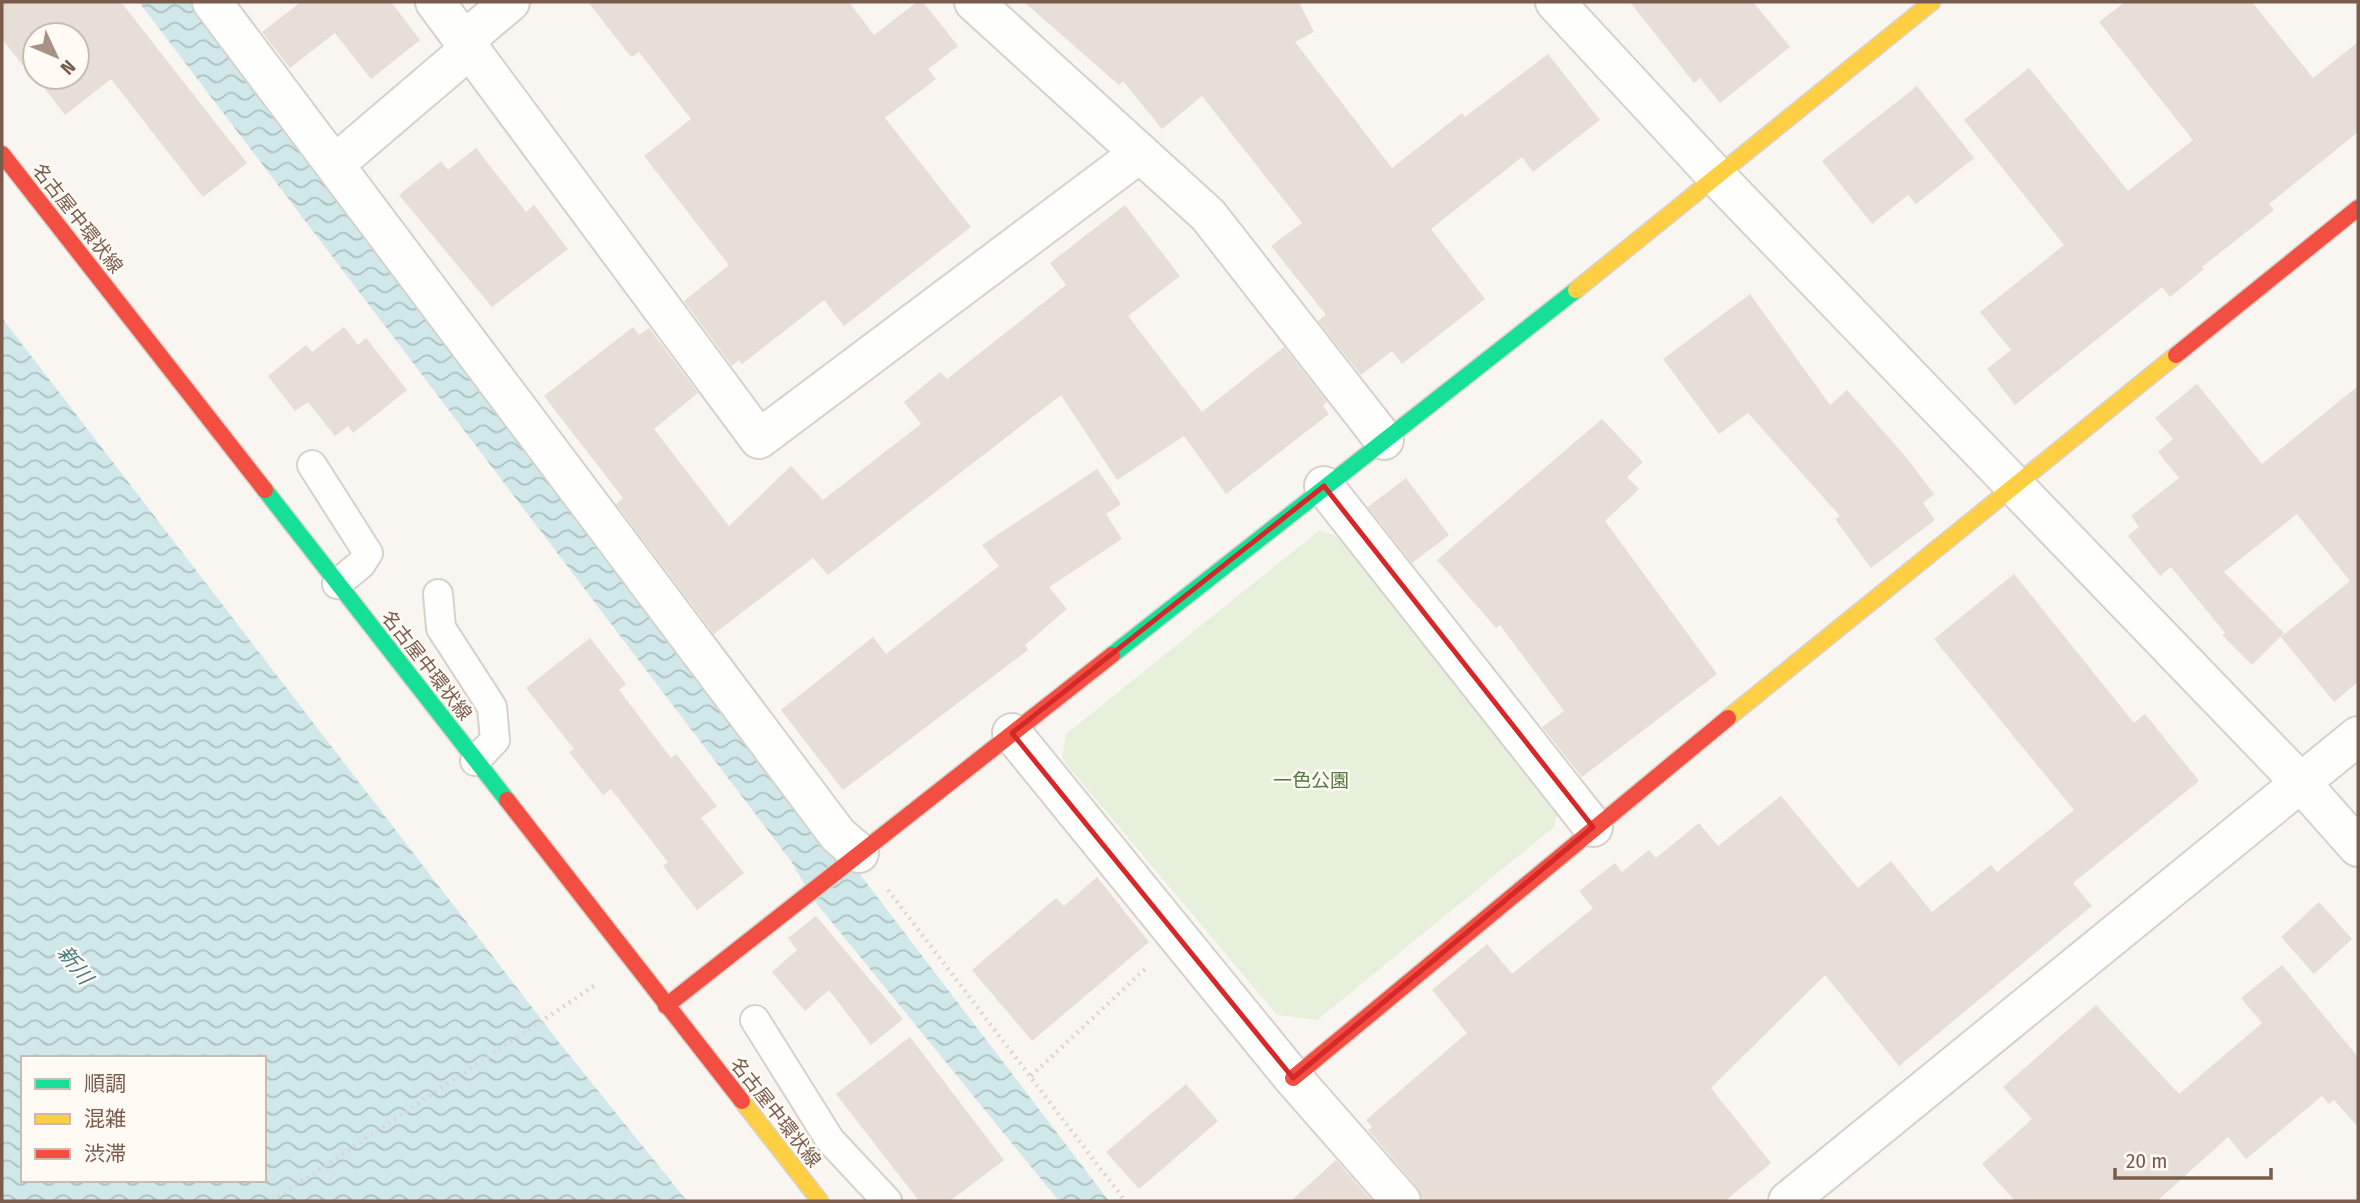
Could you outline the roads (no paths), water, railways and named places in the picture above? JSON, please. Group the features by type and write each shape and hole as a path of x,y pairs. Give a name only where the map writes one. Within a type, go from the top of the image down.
{"street":[{"path":"212,2 838,835 859,853"},
{"path":"435,2 759,439 1140,153"},
{"path":"335,164 468,44 510,2"},
{"path":"974,2 1208,215 1384,440"},
{"path":"1555,2 1718,178 2300,782 2358,847"},
{"path":"666,1006 1718,178 1932,2"},
{"name":"名古屋中環状線","path":"2,154 820,1201"},
{"path":"1293,1078 1593,827 2358,208"},
{"path":"1324,486 1593,827"},
{"path":"1012,733 1293,1078 1401,1201"},
{"path":"1788,1201 2358,736"}],"lane":[{"path":"312,465 368,553 360,564 337,584"},
{"path":"439,594 441,628 492,707 495,740 475,761"},
{"path":"755,1020 830,1140 887,1201"},
{"path":"794,1168 830,1140"}],"water":[{"path":"139,2 195,2 1109,1201 1059,1201 813,899 791,861"},
{"name":"新川","path":"2,318 561,1045 687,1201 2,1201"}],"park label":[{"name":"一色公園","path":"1311,780"}]}
